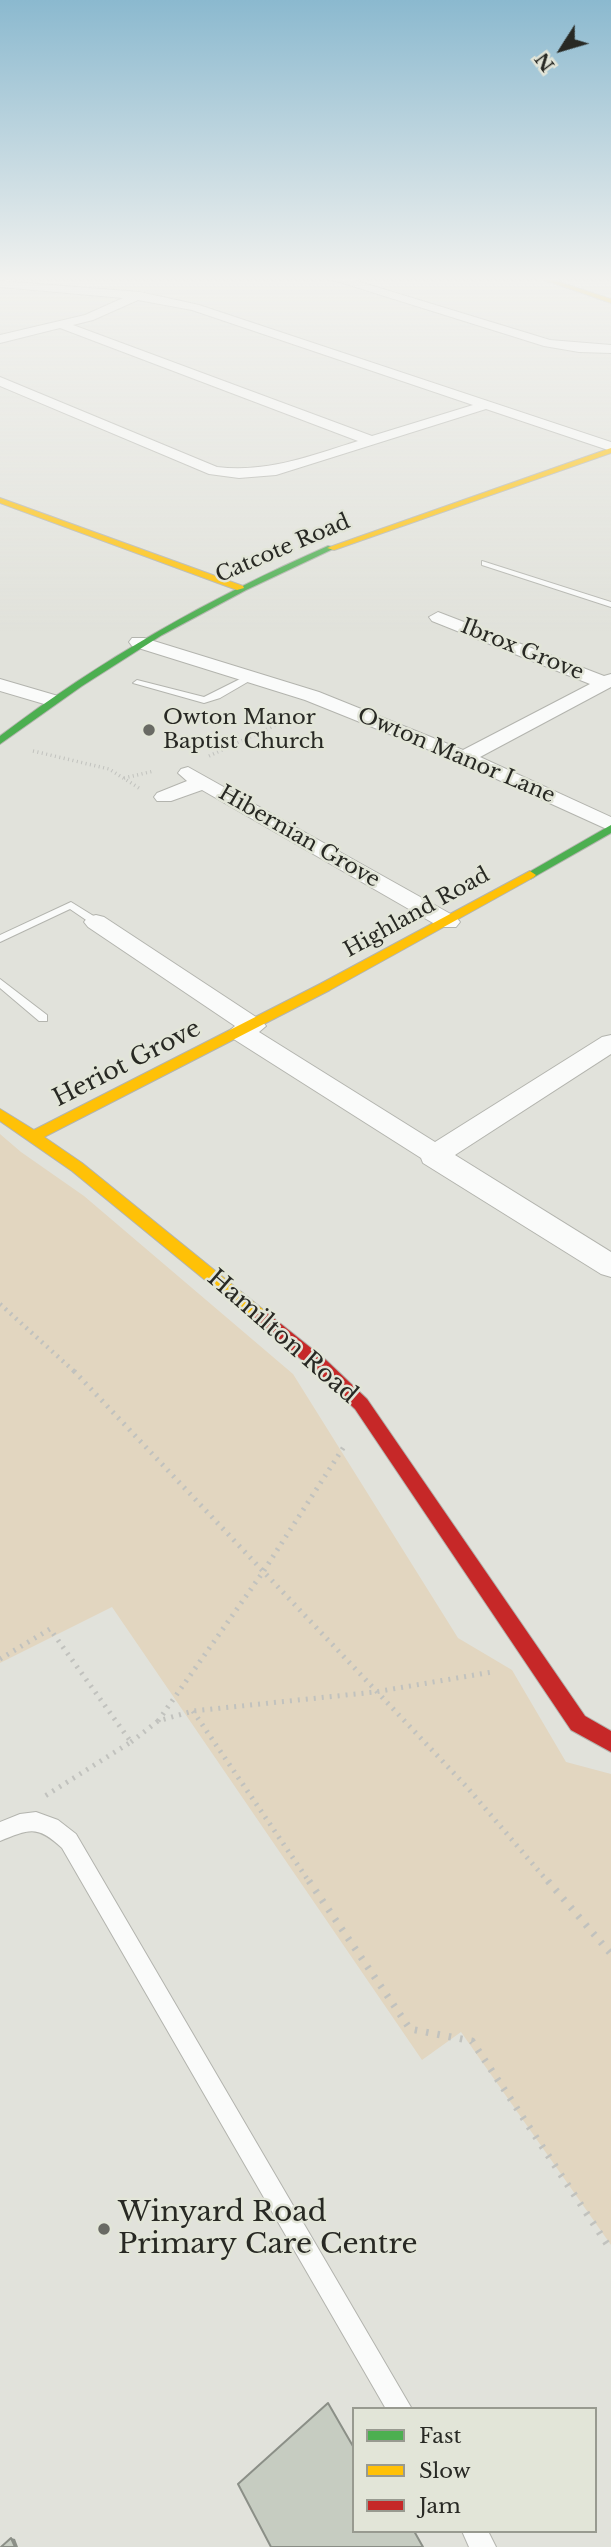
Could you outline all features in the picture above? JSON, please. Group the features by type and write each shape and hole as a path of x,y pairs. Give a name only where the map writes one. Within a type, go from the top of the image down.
{"street":[{"path":"38,397 214,471 239,474 276,471 486,405"},
{"path":"253,397 371,441"},
{"path":"462,397 611,449"},
{"name":"Catcote Road","path":"0,741 51,699 138,642 240,588 363,537 611,449"},
{"path":"0,500 240,588"},
{"name":"Ibrox Grove","path":"438,617 608,682"},
{"name":"Owton Manor Lane","path":"138,642 327,702 464,757 611,826"},
{"path":"464,757 608,682"},
{"path":"0,685 51,699"},
{"name":"Hibernian Grove","path":"164,797 196,778 448,922"},
{"name":"Highland Road","path":"247,1029 448,922 611,826"},
{"path":"96,922 433,1156 611,1266"},
{"name":"Heriot Grove","path":"34,1136 247,1029"},
{"path":"433,1156 611,1043"},
{"name":"Hamilton Road","path":"0,1114 77,1167 320,1365 366,1412 578,1723 611,1742"}],"lane":[{"path":"485,563 611,605"},
{"path":"137,683 204,700 217,696 248,678"},
{"path":"0,939 71,905 96,922"},
{"path":"0,982 43,1018"},
{"path":"0,1832 26,1820 34,1821 51,1824 69,1841 399,2407"}],"path":[{"path":"206,757 327,702"},
{"path":"124,778 159,770"},
{"path":"0,1304 60,1356 375,1692 467,1786 611,1954"},
{"path":"34,1821 41,1799 131,1742 158,1721 263,1572 366,1412"},
{"path":"0,1659 50,1629 131,1742"},
{"path":"158,1721 193,1711 375,1692 538,1665"},
{"path":"193,1711 410,2029 472,2041 611,2250"}],"shaded area":[{"path":"0,1134 84,1196 293,1374 458,1638 512,1670 566,1762 611,1774 611,2245 461,2032 422,2060 112,1607 0,1663"}],"building":[{"path":"328,2403 352,2445 352,2533 415,2533 423,2547 271,2547 238,2484"},
{"path":"11,2538 15,2547 1,2547"}],"traffic: fast":[{"path":"0,741 78,684 159,633 242,588 331,548"},
{"path":"530,875 611,828"}],"traffic: slow":[{"path":"331,548 611,450"},
{"path":"0,500 240,588"},
{"path":"34,1136 325,987 530,875"},
{"path":"0,1114 77,1167 260,1316"}],"traffic: jam":[{"path":"260,1316 320,1365 361,1404 578,1723 611,1742"}],"place":[{"name":"Owton Manor Baptist Church","path":"149,730"},
{"name":"Winyard Road Primary Care Centre","path":"104,2229"}]}
